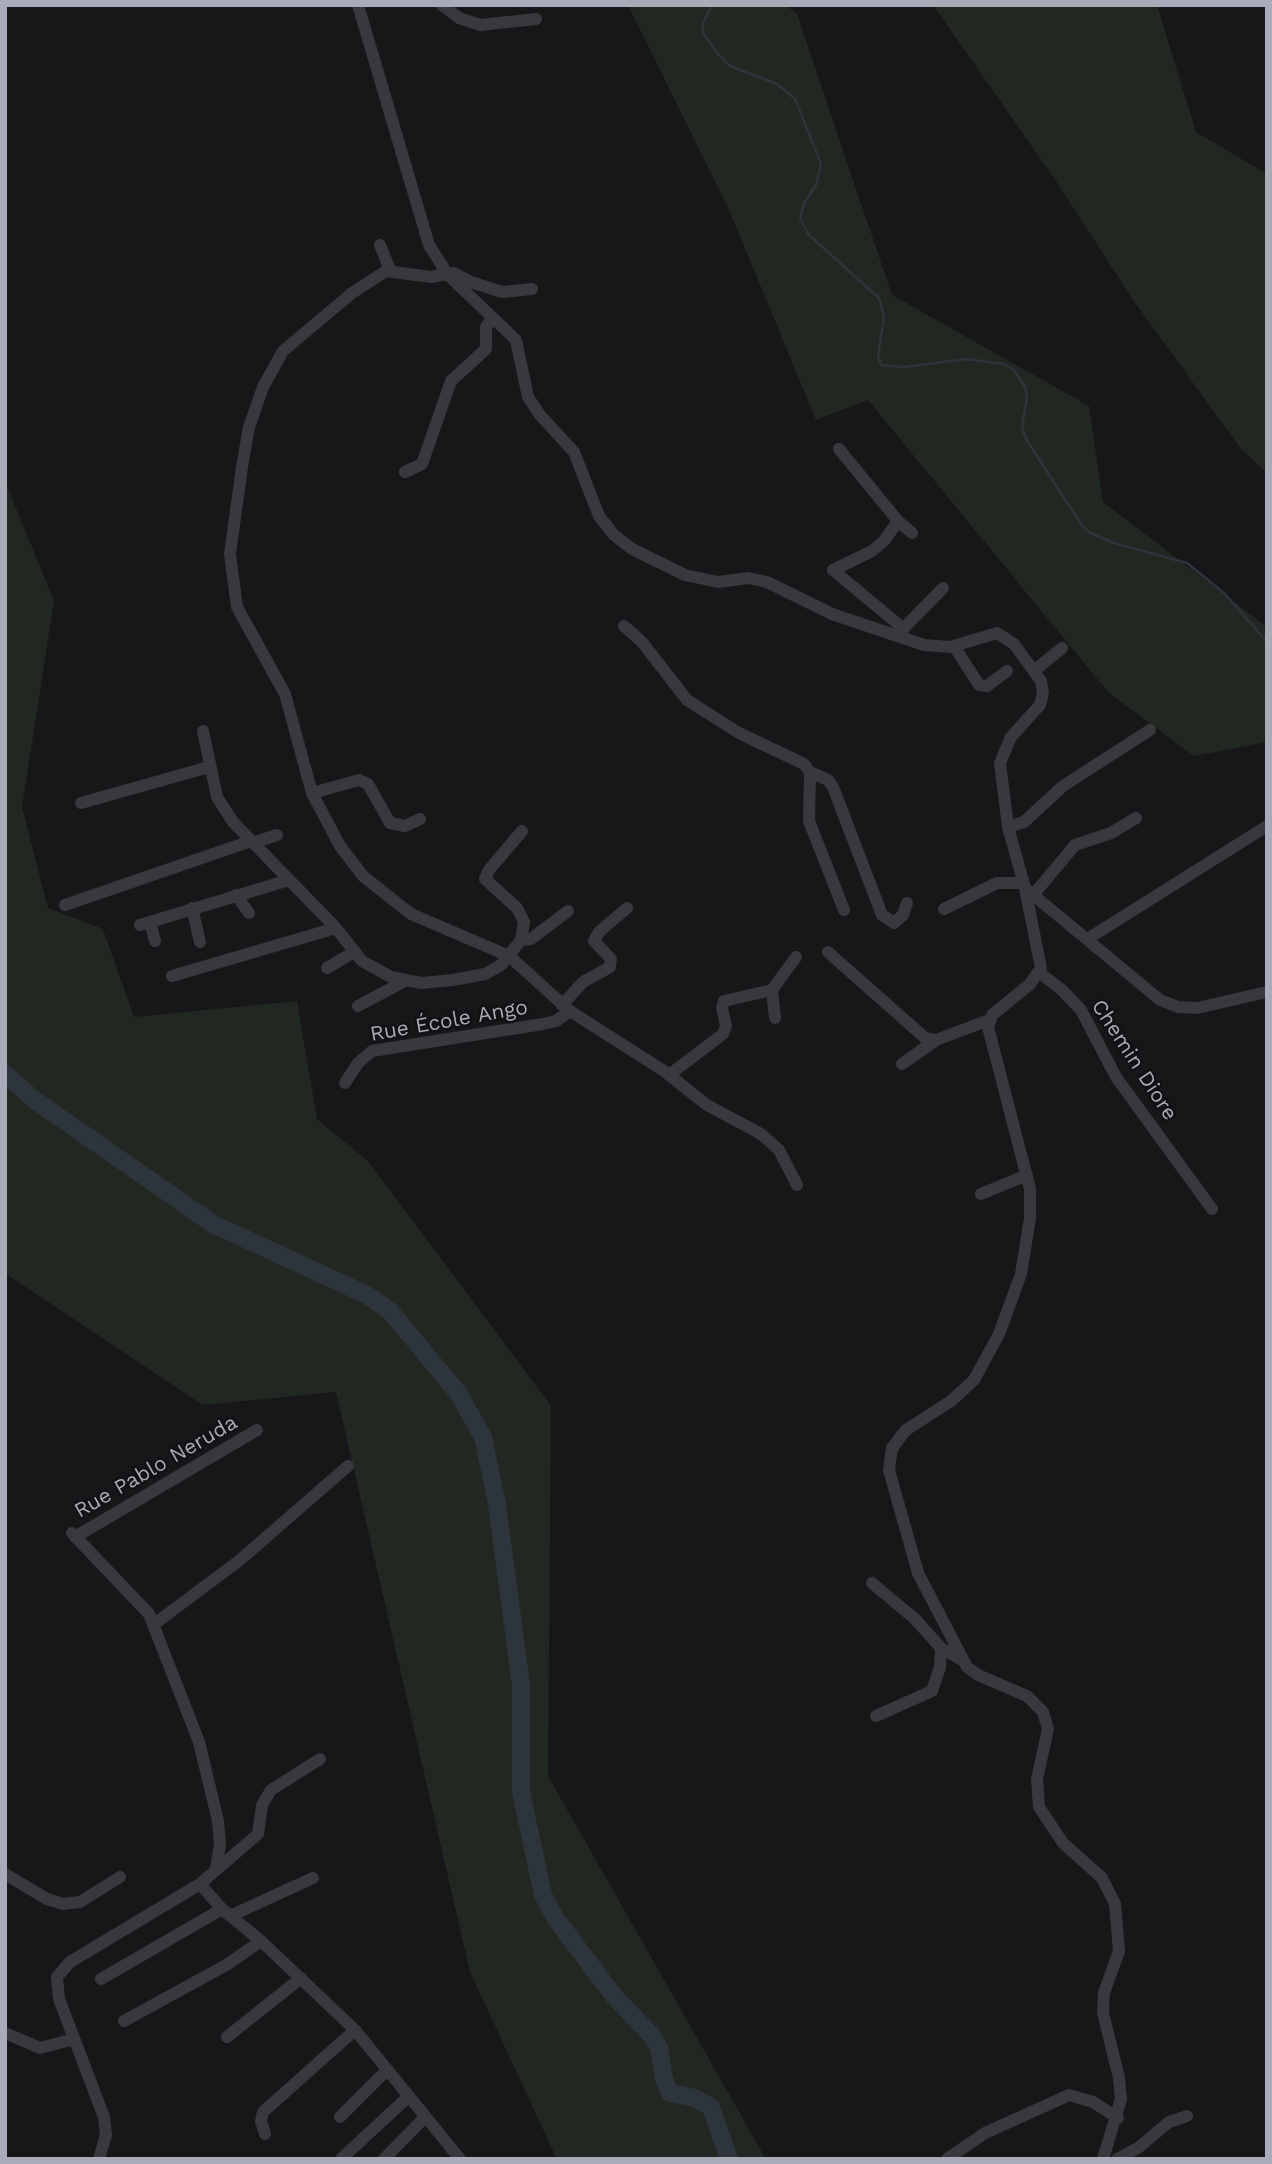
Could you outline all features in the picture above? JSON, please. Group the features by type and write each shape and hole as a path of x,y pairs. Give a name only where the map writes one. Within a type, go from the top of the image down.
{"street":[{"path":"358,5 422,229 448,275 516,340 528,397 540,415 574,452 599,516 623,543 685,575 718,582 748,578 767,582 832,614 900,632 924,645 954,646 987,634 1007,637 1041,681 1042,699 1005,744 999,763 1009,827 1027,888 1042,962 1040,973 989,1020 936,1040 902,1064"},
{"path":"442,5 459,18 480,25 536,19"},
{"path":"380,245 390,270 431,277 454,273 502,292 532,289"},
{"name":"Rue École Ango","path":"390,270 371,278 283,351 268,374 249,426 240,480 230,554 232,591 245,624 285,694 312,793 351,863 394,903 431,925 478,940 509,956 566,1008 669,1075 706,1105 772,1142 797,1185"},
{"path":"405,472 426,467 451,381 486,349 486,327 492,318"},
{"path":"839,449 898,521 912,533"},
{"path":"898,521 884,541 872,551 834,570 900,632"},
{"path":"900,632 943,588"},
{"path":"624,626 642,642 687,700 739,733 804,764 810,772 833,787 882,915 894,923 903,915 907,903"},
{"path":"954,646 979,685 987,686 1007,671"},
{"path":"1035,670 1062,648"},
{"path":"1009,827 1024,822 1063,786 1150,730"},
{"path":"203,731 209,767 224,809 251,842 336,928 354,952 371,967 405,981 421,983 476,976 494,970 509,956 521,940 524,922 522,915 485,879 489,870 522,831"},
{"path":"81,803 209,767"},
{"path":"810,772 809,821 844,910"},
{"path":"312,793 359,780 368,784 390,823 405,826 421,819"},
{"path":"1027,888 1075,845 1111,833 1136,818"},
{"path":"1089,938 1267,825"},
{"path":"65,905 277,835"},
{"path":"155,941 145,923 289,880"},
{"path":"944,909 997,883 1027,888"},
{"name":"Chemin Diore","path":"1027,888 1089,938 1144,988 1178,1007 1218,1005 1267,992"},
{"path":"236,895 249,913"},
{"path":"192,908 200,942"},
{"name":"Rue École Ango","path":"345,1083 358,1063 372,1051 556,1021 583,982 610,967 611,959 594,940 599,932 627,908"},
{"path":"521,940 531,939 568,911"},
{"path":"172,976 336,928"},
{"path":"327,968 354,952"},
{"path":"828,952 917,1034 936,1040"},
{"path":"669,1075 723,1034 726,1026 722,1008 724,1001 772,990 796,957"},
{"name":"Chemin Diore","path":"1040,973 1062,990 1080,1010 1116,1077 1212,1209"},
{"path":"358,1006 405,981"},
{"path":"772,990 775,1018"},
{"path":"964,1661 929,1599 918,1573 891,1476 890,1454 895,1441 906,1430 962,1392 985,1363 1021,1273 1030,1218 1027,1175 996,1070 989,1020"},
{"path":"981,1194 1027,1175"},
{"name":"Rue Pablo Neruda","path":"216,1869 220,1844 219,1821 199,1742 149,1614 74,1535 257,1430"},
{"path":"153,1625 240,1560 348,1466"},
{"path":"872,1583 915,1619 941,1648 964,1661 978,1675 1027,1696 1043,1712 1048,1729 1037,1779 1039,1807 1063,1843 1102,1878 1115,1904 1119,1951 1103,2004 1121,2088 1118,2118 1103,2159"},
{"path":"876,1716 932,1690 940,1667 941,1648"},
{"path":"99,2159 106,2129 60,1999 57,1981 59,1973 69,1962 200,1884 258,1834 262,1805 271,1790 320,1759"},
{"path":"5,1874 47,1899 63,1904 80,1902 120,1877"},
{"path":"101,1979 226,1912 313,1878"},
{"path":"200,1884 226,1912 261,1941 355,2030 460,2159"},
{"path":"124,2021 228,1964 261,1941"},
{"path":"227,2037 300,1978"},
{"path":"265,2134 261,2122 263,2112 355,2030"},
{"path":"5,2033 40,2048 74,2039"},
{"path":"340,2117 387,2070"},
{"path":"947,2159 985,2133 1069,2095 1093,2102 1118,2118"},
{"path":"341,2159 408,2097"},
{"path":"1117,2159 1138,2148 1169,2122 1187,2116"},
{"path":"384,2159 424,2118"}],"shaded area":[{"path":"628,5 786,5 797,14 892,295 1089,406 1103,502 1267,627 1267,742 1194,756 1108,692 868,400 816,420 729,210"},
{"path":"933,5 1157,5 1196,132 1267,174 1267,473 1241,449 1133,300 1058,184"},
{"path":"5,481 54,601 22,807 48,908 103,929 134,1017 297,1001 317,1119 369,1162 551,1406 548,1776 766,2159 558,2159 555,2155 470,1972 336,1392 203,1405 5,1273"}],"waterway":[{"path":"712,5 703,23 703,33 718,54 730,66 777,84 795,99 821,164 816,185 804,203 800,219 809,235 879,298 884,317 878,356 881,365 904,367 966,359 1004,364 1014,370 1025,387 1027,397 1022,427 1026,439 1081,524 1089,532 1114,543 1187,563 1224,593 1267,642"},
{"path":"5,1074 36,1101 213,1224 367,1295 390,1311 458,1393 483,1437 497,1504 521,1685 521,1792 543,1895 556,1919 614,1996 652,2036 659,2047 664,2079 670,2093 695,2098 711,2107 729,2159"}]}
